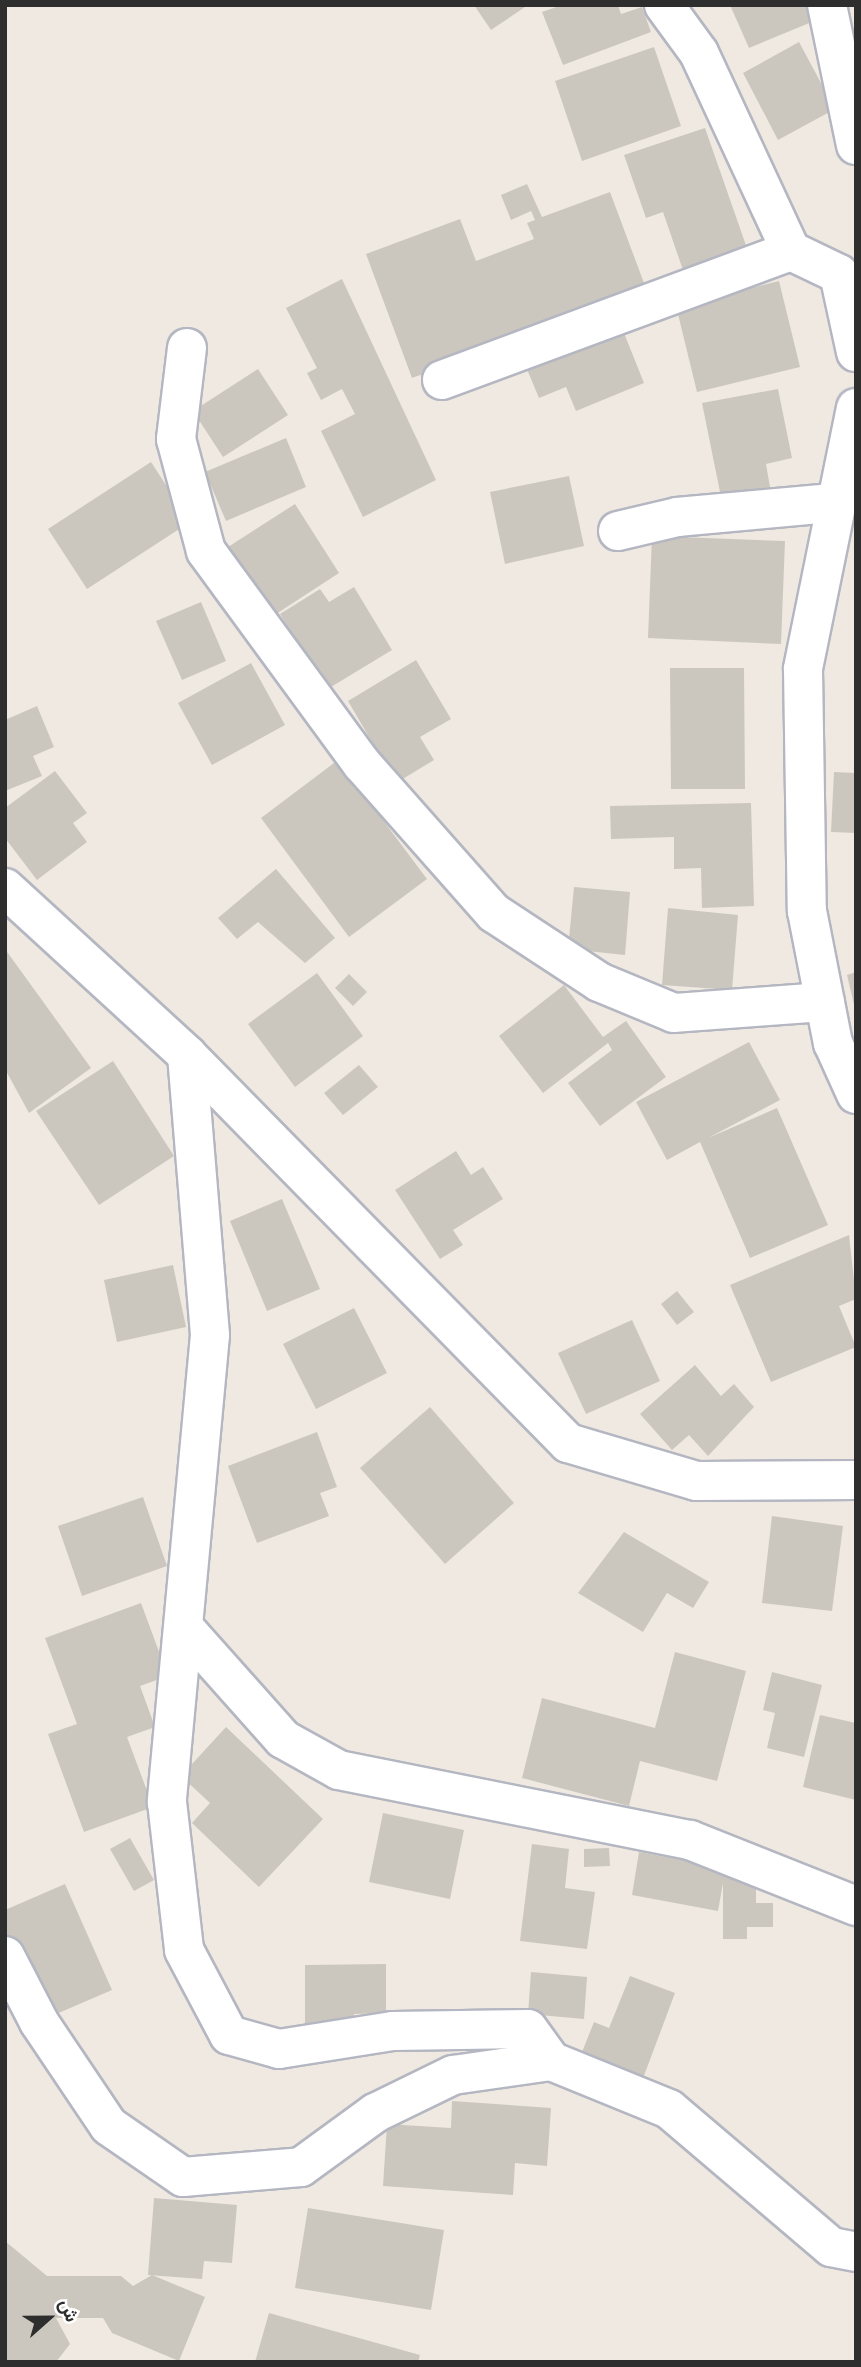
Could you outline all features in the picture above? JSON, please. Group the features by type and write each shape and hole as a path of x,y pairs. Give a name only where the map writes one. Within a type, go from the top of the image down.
{"street":[{"path":"664,5 699,53 759,169 791,251 839,274 856,352"},
{"path":"827,5 856,145"},
{"path":"442,380 791,251"},
{"path":"187,348 176,439 206,551 362,764 494,913 599,982 674,1013 825,1002"},
{"path":"856,408 832,503 803,669 807,911 833,1043 856,1094"},
{"path":"618,531 677,517 832,503"},
{"path":"5,888 187,1055 568,1443 696,1481 856,1480"},
{"path":"187,1055 210,1335 169,1816 184,1950 229,2035 279,2049 393,2031 528,2029 551,2061"},
{"path":"186,1630 283,1739 339,1770 691,1840 856,1906"},
{"path":"5,1956 40,2022 108,2126 183,2177 301,2167 375,2112 453,2075 551,2061 669,2109 831,2247 856,2252"}],"building":[{"path":"474,5 528,5 491,30"},
{"path":"562,5 618,5 621,14 642,7 651,32 563,65 542,12"},
{"path":"730,5 813,5 819,19 749,48"},
{"path":"799,42 835,109 778,140 743,73"},
{"path":"654,47 681,126 582,161 555,81"},
{"path":"705,128 749,254 685,276 663,212 646,218 624,155"},
{"path":"527,184 542,217 610,192 647,291 412,378 366,254 460,219 476,261 534,239 527,223 535,220 531,211 511,220 501,195"},
{"path":"342,279 436,480 363,517 321,431 355,414 342,389 321,400 307,373 317,368 286,308"},
{"path":"779,281 800,367 697,392 676,306"},
{"path":"622,328 644,383 576,411 566,387 539,398 526,367"},
{"path":"258,369 288,415 223,457 193,411"},
{"path":"778,389 792,458 766,464 770,487 721,497 702,403"},
{"path":"286,438 306,487 226,521 205,472"},
{"path":"151,462 190,522 87,589 48,529"},
{"path":"569,476 584,546 505,564 490,492"},
{"path":"295,504 339,573 273,616 228,547"},
{"path":"652,536 785,541 781,644 648,638"},
{"path":"354,587 392,650 326,690 280,614 320,589 329,602"},
{"path":"201,602 226,661 182,680 156,621"},
{"path":"416,660 451,719 420,737 434,760 396,783 348,701"},
{"path":"251,663 285,725 212,765 178,703"},
{"path":"670,668 744,668 745,789 671,789"},
{"path":"37,706 54,747 33,756 42,776 5,791 5,720"},
{"path":"338,760 427,879 349,937 261,818"},
{"path":"55,771 87,813 73,823 87,842 37,880 5,838 5,808"},
{"path":"834,772 856,773 856,833 831,832"},
{"path":"751,803 754,906 702,908 701,868 674,869 674,837 611,839 610,806"},
{"path":"276,869 335,938 305,963 258,922 237,939 218,918"},
{"path":"574,887 630,892 625,955 568,949"},
{"path":"668,908 738,915 732,990 662,985"},
{"path":"5,949 91,1068 29,1113 5,1069"},
{"path":"856,972 856,1009 855,1009 847,975"},
{"path":"317,973 363,1036 295,1087 248,1024"},
{"path":"349,974 367,992 353,1006 335,988"},
{"path":"564,985 603,1037 626,1021 666,1077 600,1126 568,1083 612,1050 608,1043 543,1093 499,1036"},
{"path":"749,1042 780,1100 708,1138 777,1108 828,1225 750,1258 700,1142 667,1160 636,1102"},
{"path":"113,1061 174,1156 99,1205 36,1111"},
{"path":"359,1065 378,1087 343,1115 324,1093"},
{"path":"456,1151 471,1175 483,1167 503,1199 453,1230 463,1245 440,1259 395,1190"},
{"path":"282,1199 320,1289 267,1311 230,1221"},
{"path":"849,1235 856,1299 839,1306 856,1347 771,1382 730,1285"},
{"path":"173,1265 186,1327 117,1342 104,1280"},
{"path":"677,1291 694,1312 677,1325 661,1304"},
{"path":"354,1308 387,1373 316,1409 283,1344"},
{"path":"632,1320 660,1381 586,1414 558,1353"},
{"path":"695,1365 721,1396 734,1384 754,1407 708,1456 689,1435 672,1450 640,1414"},
{"path":"430,1407 514,1503 445,1564 360,1468"},
{"path":"317,1432 337,1487 320,1493 329,1516 257,1543 228,1466"},
{"path":"143,1497 167,1566 82,1596 58,1526"},
{"path":"772,1516 843,1526 832,1611 762,1603"},
{"path":"624,1532 709,1582 693,1608 667,1593 643,1632 578,1593"},
{"path":"141,1603 168,1676 140,1686 155,1727 127,1737 153,1807 84,1832 48,1734 77,1724 45,1638"},
{"path":"675,1652 746,1671 717,1781 640,1761 629,1806 522,1778 542,1698 655,1728"},
{"path":"772,1672 822,1685 804,1757 767,1748 775,1713 763,1710"},
{"path":"820,1715 856,1723 856,1800 803,1787"},
{"path":"226,1727 323,1819 259,1887 192,1823 210,1803 181,1776"},
{"path":"383,1813 464,1830 450,1899 369,1882"},
{"path":"130,1838 154,1880 134,1891 110,1849"},
{"path":"532,1844 569,1849 565,1888 595,1892 587,1949 520,1941"},
{"path":"609,1848 610,1866 584,1867 584,1849"},
{"path":"639,1852 756,1874 756,1903 773,1903 773,1927 747,1927 747,1939 723,1939 723,1883 718,1911 632,1895"},
{"path":"65,1884 112,1990 40,2021 5,1942 5,1910"},
{"path":"386,1964 386,2013 354,2014 354,2032 305,2032 305,1965"},
{"path":"531,1972 587,1977 584,2019 528,2014"},
{"path":"630,1976 675,1993 642,2081 580,2057 594,2022 609,2028"},
{"path":"452,2101 551,2108 547,2166 515,2163 513,2195 383,2186 387,2124 451,2128"},
{"path":"154,2198 237,2205 232,2263 204,2261 202,2279 148,2275"},
{"path":"308,2208 444,2230 431,2310 295,2288"},
{"path":"5,2241 47,2276 121,2276 133,2286 152,2275 205,2297 179,2361 112,2333 103,2318 56,2318 70,2344 56,2362 5,2362"},
{"path":"269,2313 420,2355 418,2362 255,2362"}]}
